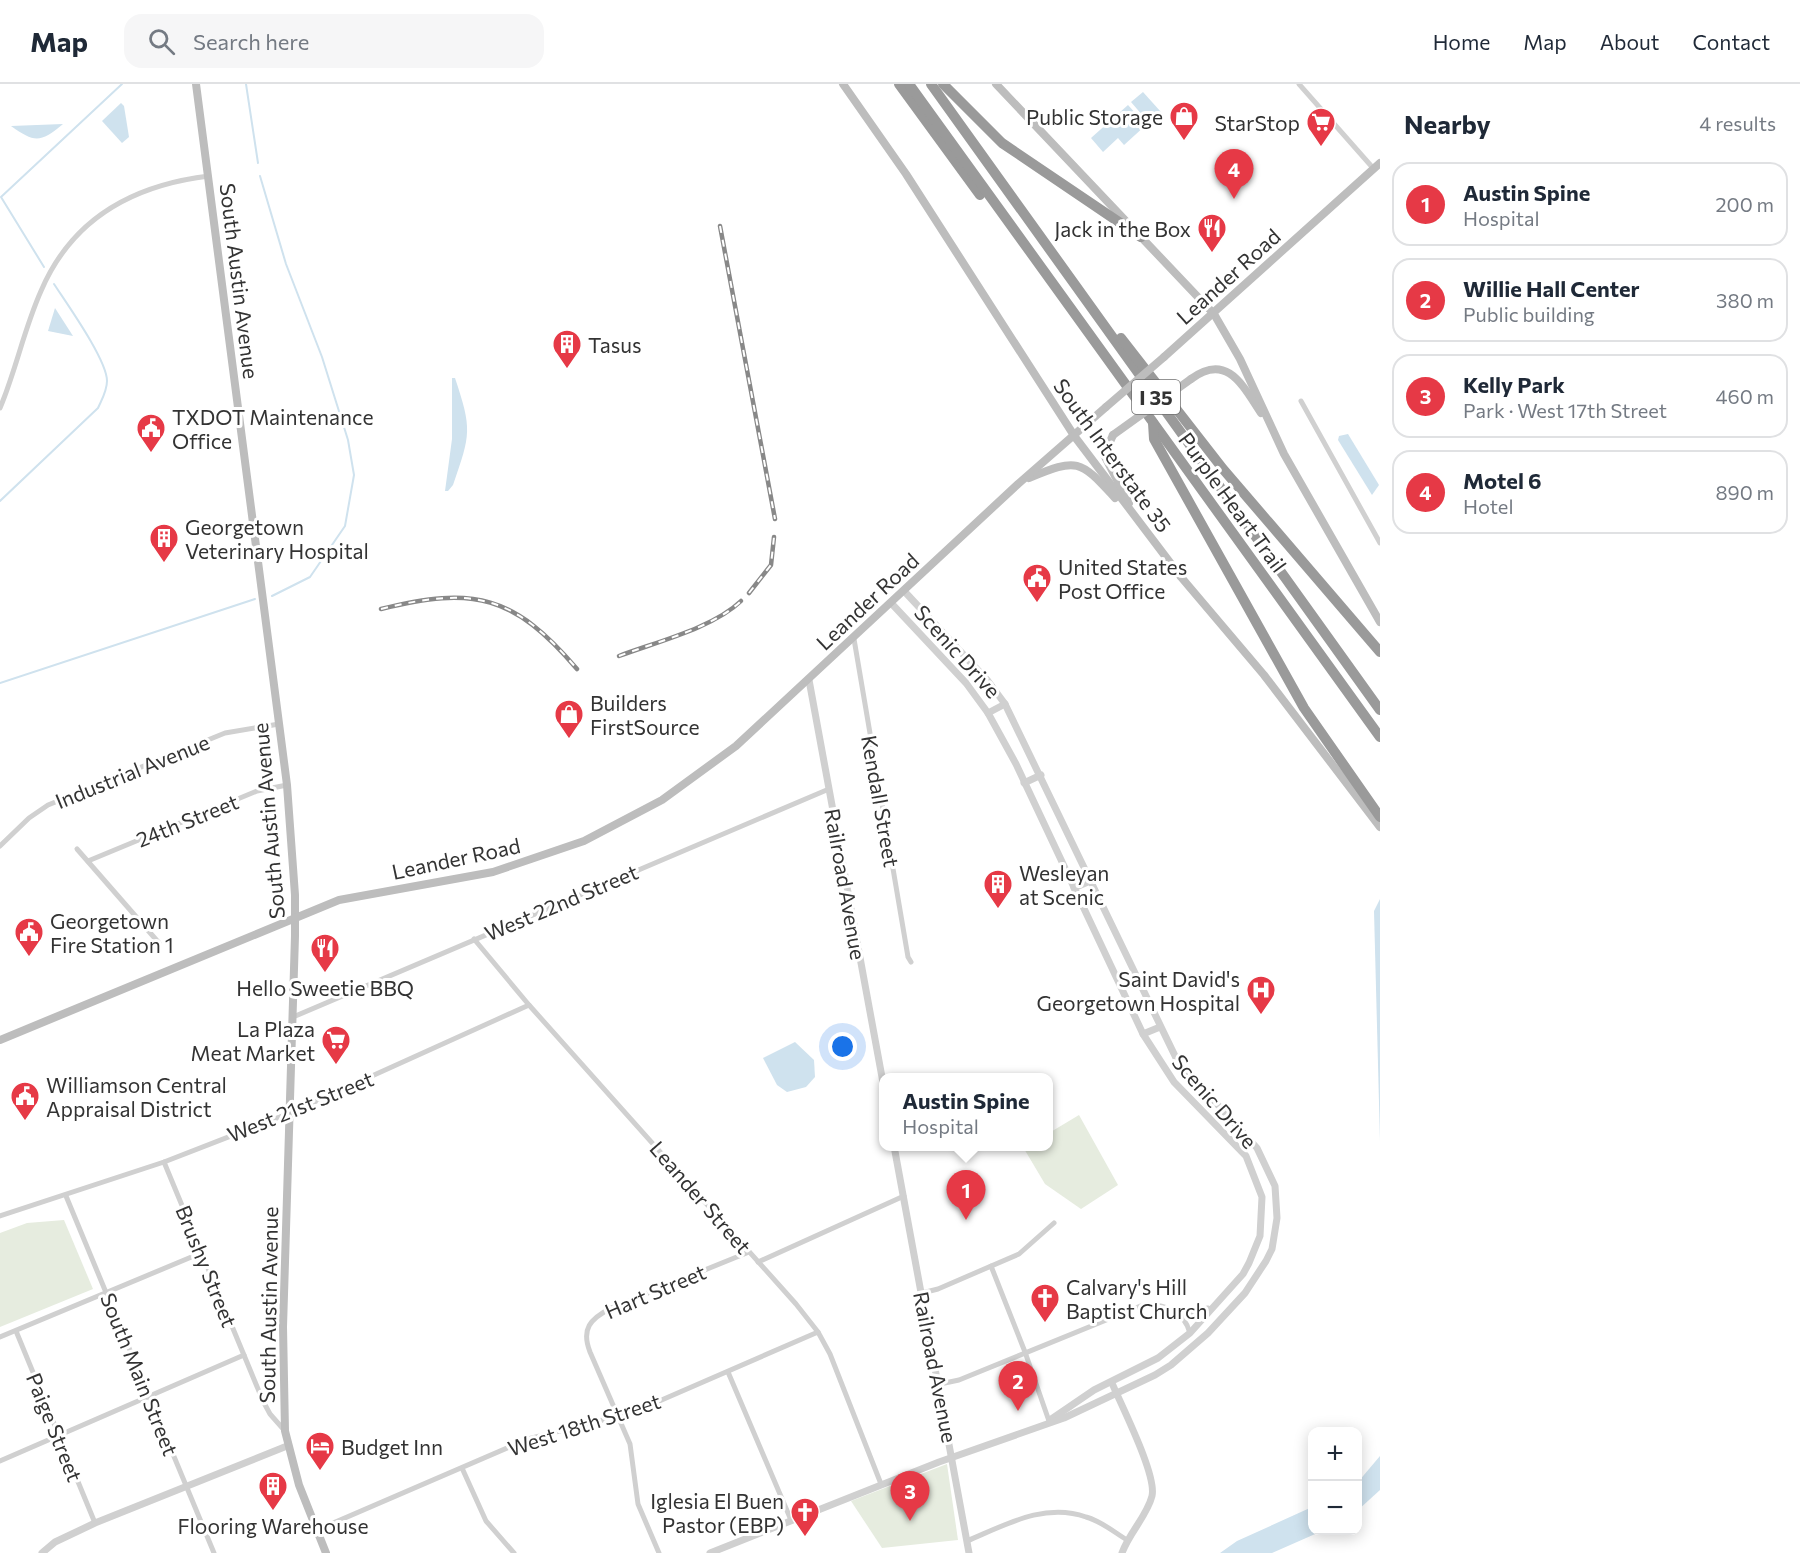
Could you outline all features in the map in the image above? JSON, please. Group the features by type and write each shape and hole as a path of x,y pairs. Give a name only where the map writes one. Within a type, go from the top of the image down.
{"highway":[{"path":"899,84 983,198 1034,257"},
{"name":"Purple Heart Trail","path":"909,84 1380,737"},
{"name":"Purple Heart Trail","path":"931,84 1380,710"},
{"path":"943,84 986,130 1016,154 1141,237"},
{"path":"1080,291 1132,351 1223,470 1380,652"},
{"path":"1153,423 1154,440 1293,689 1380,817"}],"main road":[{"name":"South Austin Avenue","path":"196,84 287,785 295,916 283,1327 285,1431 287,1446 326,1553"},
{"name":"South Interstate 35","path":"843,84 906,174 1075,437 1140,525 1264,675 1380,827"},
{"path":"996,84 1214,314 1240,359 1303,488 1380,622"},
{"name":"Leander Road","path":"0,1040 295,916 339,900 504,869 584,841 625,821 704,772 854,639 1022,480 1075,437 1106,407 1214,314 1380,163"},
{"path":"1140,525 1104,455 1113,435 1191,379 1208,369 1223,370 1237,378 1274,431"},
{"path":"1022,480 1058,466 1073,464 1085,467 1140,525"}],"street":[{"path":"1299,84 1373,168"},
{"path":"0,408 41,289 74,239 107,211 142,190 178,180 209,176"},
{"path":"1301,401 1380,543"},
{"name":"Scenic Drive","path":"905,592 988,681 1005,704 1160,1027 1188,1073 1248,1135 1264,1160 1275,1186 1277,1218 1275,1234 1259,1275 1194,1347 1171,1365 1117,1394 1064,1418 1048,1421"},
{"name":"Scenic Drive","path":"892,604 966,683 988,713 1024,783 1143,1034 1174,1082 1246,1156 1262,1197 1262,1225 1256,1249 1243,1274 1190,1333 1158,1358 1094,1390 1048,1421"},
{"name":"Kendall Street","path":"854,639 908,957 912,962"},
{"name":"Railroad Avenue","path":"809,680 881,1073"},
{"path":"988,713 1005,704"},
{"name":"Industrial Avenue","path":"0,846 29,818 48,805 225,733 279,724"},
{"path":"1024,783 1041,775"},
{"name":"24th Street","path":"88,861 257,792 287,785"},
{"name":"West 22nd Street","path":"293,1017 830,789"},
{"path":"77,849 159,943"},
{"path":"1074,888 1090,881"},
{"name":"Leander Street","path":"474,939 529,1005 749,1251 818,1332 836,1367 880,1484"},
{"path":"1111,964 1126,957"},
{"name":"West 21st Street","path":"0,1216 164,1162 290,1113 529,1005"},
{"path":"1143,1034 1160,1027"},
{"path":"1174,1082 1188,1073"},
{"name":"Railroad Avenue","path":"895,1151 940,1384 969,1553"},
{"name":"Brushy Street","path":"164,1162 270,1414 285,1431"},
{"name":"South Main Street","path":"66,1196 214,1553"},
{"path":"758,1262 904,1196"},
{"path":"922,1293 938,1289 1019,1254 1054,1223"},
{"name":"Hart Street","path":"659,1553 638,1504 632,1453 619,1416 586,1341 589,1323 611,1308 749,1251"},
{"path":"0,1337 201,1253"},
{"path":"713,1552 880,1484 1048,1421 1025,1352 991,1266"},
{"path":"940,1384 958,1380 1143,1305 1166,1306 1187,1321 1190,1333"},
{"path":"1182,1316 1203,1312 1216,1305"},
{"name":"Paige Street","path":"16,1331 95,1523"},
{"name":"West 18th Street","path":"317,1530 550,1432 619,1416 728,1372 818,1332"},
{"path":"0,1461 244,1355"},
{"path":"728,1372 792,1520"},
{"path":"1112,1383 1148,1470 1152,1487 1149,1502 1122,1553"},
{"path":"45,1552 60,1539 95,1523 287,1446"},
{"path":"462,1468 486,1521 514,1553"},
{"path":"967,1540 1027,1517 1058,1511 1087,1516 1127,1540"}],"shaded area":[{"path":"1079,1115 1118,1185 1081,1209 1045,1184 1025,1151 1053,1151 1053,1131"},
{"path":"64,1220 93,1289 0,1327 0,1233 27,1223"},
{"path":"947,1464 958,1540 882,1548 851,1501"}],"water":[{"path":"1143,92 1161,112 1149,123 1131,102"},
{"path":"121,103 124,106 129,137 122,143 102,121"},
{"path":"1128,105 1146,125 1124,145 1118,138 1103,152 1091,138"},
{"path":"63,124 49,135 37,138 26,136 11,126"},
{"path":"55,308 73,336 48,331"},
{"path":"452,378 455,378 461,395 467,432 453,485 445,491 452,439"},
{"path":"1348,434 1379,485 1372,495 1338,440 1339,436"},
{"path":"1380,899 1380,1141 1374,911"},
{"path":"795,1042 814,1060 815,1077 806,1087 787,1092 777,1085 763,1058"},
{"path":"1380,1456 1380,1490 1362,1506 1362,1481 1362,1477"},
{"path":"1308,1509 1308,1535 1313,1535 1272,1553 1220,1553 1237,1541"}],"waterway":[{"path":"44,267 1,197 122,84"},
{"path":"246,84 258,163"},
{"path":"260,176 286,264 322,357 348,440 354,475 345,526 310,577 272,596"},
{"path":"0,501 98,408 106,388 107,381 101,360 54,284"},
{"path":"0,683 255,599"}],"railway":[{"path":"720,226 775,519"},
{"path":"749,593 771,565 774,537"},
{"path":"381,609 442,598 467,598 490,603 512,611 533,625 577,669"},
{"path":"619,656 700,627 729,611 741,601"}],"place":[{"name":"Public Storage","path":"1184,142"},
{"name":"StarStop","path":"1321,148"},
{"name":"Motel 6","path":"1234,199"},
{"name":"Jack in the Box","path":"1212,254"},
{"name":"Tasus","path":"567,370"},
{"name":"TXDOT Maintenance Office","path":"151,454"},
{"name":"Georgetown Veterinary Hospital","path":"164,564"},
{"name":"United States Post Office","path":"1037,604"},
{"name":"Builders FirstSource","path":"569,740"},
{"name":"Wesleyan at Scenic","path":"998,910"},
{"name":"Georgetown Fire Station 1","path":"29,958"},
{"name":"Hello Sweetie BBQ","path":"325,974"},
{"name":"Saint David's Georgetown Hospital","path":"1261,1016"},
{"name":"La Plaza Meat Market","path":"336,1066"},
{"name":"Williamson Central Appraisal District","path":"25,1122"},
{"name":"Austin Spine","path":"966,1220"},
{"name":"Calvary's Hill Baptist Church","path":"1045,1324"},
{"name":"Willie Hall Center","path":"1018,1411"},
{"name":"Budget Inn","path":"320,1472"},
{"name":"Flooring Warehouse","path":"273,1512"},
{"name":"Kelly Park","path":"910,1521"},
{"name":"Iglesia El Buen Pastor (EBP)","path":"805,1538"}]}
